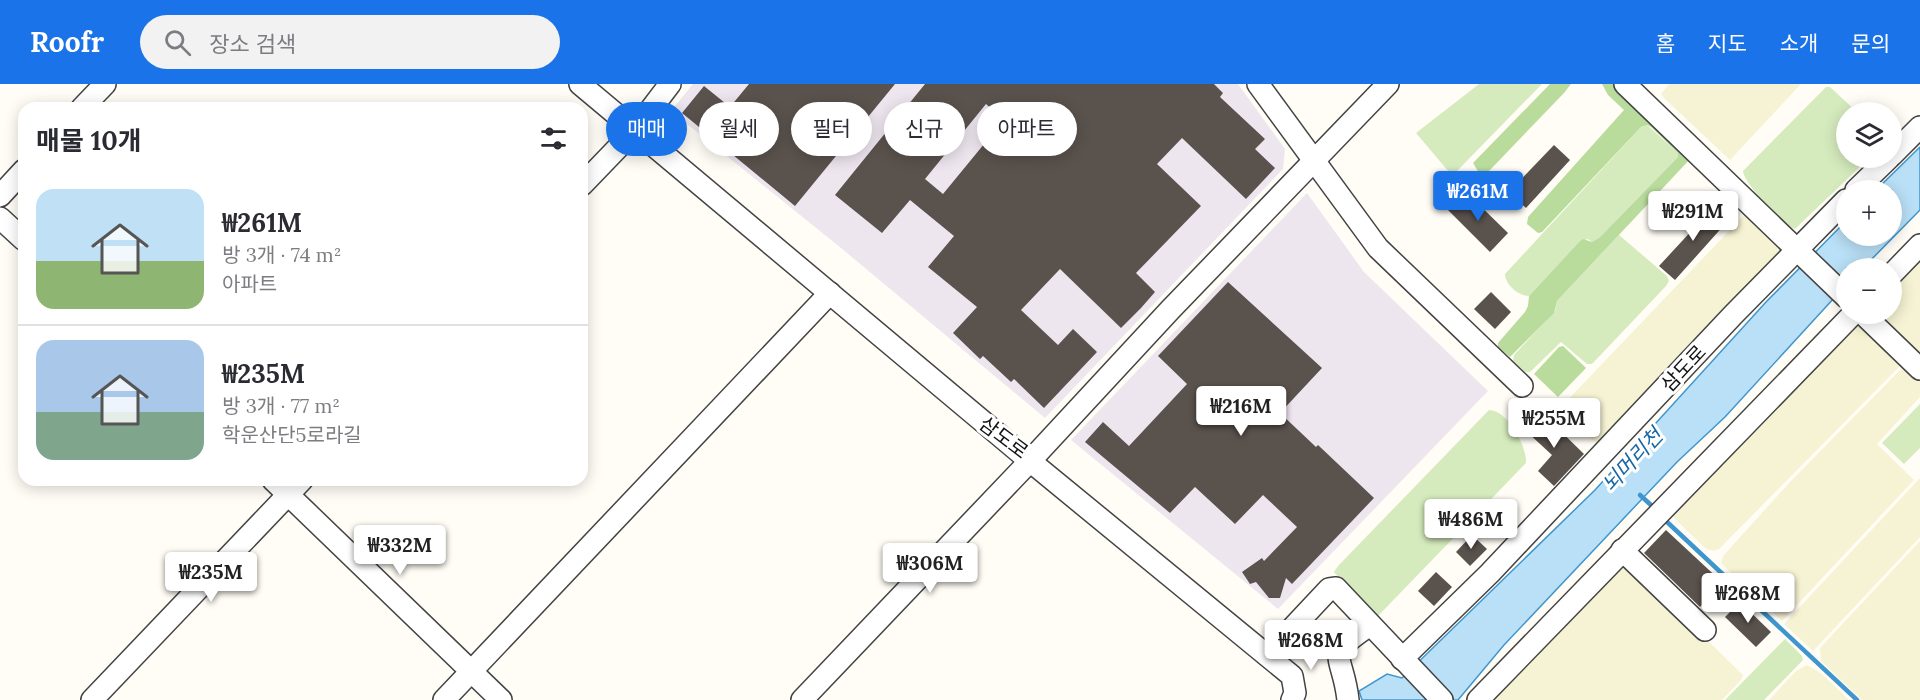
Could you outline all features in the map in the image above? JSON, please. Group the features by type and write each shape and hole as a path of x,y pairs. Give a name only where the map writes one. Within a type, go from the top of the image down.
{"street":[{"path":"88,102 105,84"},
{"name":"삼도로","path":"580,84 606,106"},
{"path":"656,102 670,84"},
{"path":"1258,84 1378,248 1522,386"},
{"name":"삼도로","path":"666,156 1030,461 1170,310 1388,84"},
{"path":"1625,84 1836,287"},
{"path":"1902,144 1920,127"},
{"path":"588,179 610,156"},
{"path":"1866,180 1878,168"},
{"path":"0,196 18,176"},
{"name":"삼도로","path":"1401,659 1518,544 1836,210"},
{"path":"0,218 18,234"},
{"path":"1902,263 1920,244"},
{"path":"444,700 830,293"},
{"path":"1478,700 1843,324"},
{"path":"1873,324 1920,369"},
{"path":"802,700 1030,461 1292,676 1295,693 1292,700"},
{"path":"92,700 286,486"},
{"path":"288,486 501,700"},
{"path":"1622,550 1705,630"},
{"path":"1267,655 1329,589 1335,588 1442,700"},
{"path":"1348,700 1338,658 1340,648 1348,639 1370,625"}],"shaded area":[{"path":"693,84 1238,84 1285,149 1283,169 1045,418 727,156 779,156 779,102 699,102 699,134 687,124 687,102 678,102"},
{"path":"1669,84 1801,84 1730,160 1665,99 1661,94"},
{"path":"1307,193 1364,272 1488,391 1278,609 1071,440"},
{"path":"1749,210 1788,249 1599,443 1594,441 1560,408"},
{"path":"1920,253 1920,359 1884,324 1902,324 1902,272"},
{"path":"1856,324 1862,324 1901,361 1900,366 1719,549 1714,551 1706,549 1675,519 1672,513"},
{"path":"1906,364 1920,377 1920,397 1877,444 1914,480 1782,621 1721,563 1723,556 1790,482"},
{"path":"1920,478 1920,537 1813,651 1784,624"},
{"path":"1920,541 1920,700 1862,700 1821,661 1820,648"},
{"path":"1627,562 1743,675 1722,700 1488,700 1599,584"},
{"path":"1807,665 1822,674 1849,700 1769,700 1796,671"}],"green space":[{"path":"1479,84 1542,84 1456,172 1449,172 1416,133"},
{"path":"1550,84 1571,84 1490,170 1486,173 1479,173 1473,163"},
{"path":"1602,84 1619,84 1692,157 1557,301 1554,313 1510,357 1498,347 1498,343 1525,312 1529,296 1579,242 1583,239 1592,242 1600,237 1678,157 1678,153 1651,127 1647,125 1641,127 1542,232 1538,233 1527,224 1528,217 1624,110 1608,95"},
{"path":"1826,87 1830,87 1846,102 1836,102 1836,168 1859,168 1846,180 1836,180 1836,190 1795,229 1765,203 1750,185 1743,171"},
{"path":"1647,125 1678,153 1678,157 1600,237 1592,242 1588,239 1579,242 1529,296 1513,289 1507,282 1505,274 1641,127"},
{"path":"1619,235 1667,276 1669,281 1666,286 1592,364 1587,364 1561,342 1530,372 1525,372 1513,361 1514,355 1555,311 1557,301"},
{"path":"1563,346 1586,368 1558,397 1534,374 1559,347"},
{"path":"1920,404 1920,448 1904,464 1882,443"},
{"path":"1489,410 1503,416 1515,431 1520,439 1526,463 1377,617 1361,604 1334,572"},
{"path":"1785,639 1802,656 1803,660 1764,700 1725,700"}],"water":[{"path":"1920,147 1920,210 1902,228 1902,180 1886,180 1899,168 1902,168 1902,165"},
{"name":"뇌머리천","path":"1836,231 1836,246 1885,246 1873,258 1836,258 1836,296 1725,417 1677,462 1504,645 1458,700 1362,700 1359,691 1387,674 1402,678 1595,490 1766,302"}],"building":[{"path":"749,84 895,84 872,112 872,102 791,102 791,156 836,156 795,206 734,156 779,156 779,102 734,102"},
{"path":"925,84 1214,84 1223,93 1220,97 1265,139 1255,149 1275,168 1246,199 1182,138 1157,164 1201,206 1136,273 1155,292 1141,308 1121,328 1060,269 1021,310 1058,345 1073,329 1097,352 1044,408 1014,379 1011,382 983,356 980,359 953,333 977,307 928,267 954,236 910,200 882,233 835,195 867,156 872,156 872,149 884,135 884,156 944,156 925,179 943,194 977,153 977,156 1077,156 1077,102 977,102 977,115 965,130 965,102 910,102"},
{"path":"704,86 724,102 699,102 699,127 687,117 687,107"},
{"path":"1554,145 1570,160 1526,208 1509,192"},
{"path":"1466,192 1508,233 1490,252 1448,210"},
{"path":"1705,204 1726,223 1675,280 1659,266 1695,227 1689,222"},
{"path":"1228,282 1322,368 1280,413 1374,498 1292,584 1286,578 1280,598 1269,598 1256,582 1250,584 1242,572 1262,558 1264,561 1297,527 1263,495 1235,524 1195,487 1170,513 1085,442 1103,422 1129,446 1187,384 1158,356"},
{"path":"1491,292 1511,312 1495,329 1474,309"},
{"path":"1542,413 1584,454 1554,486 1538,471 1552,455 1526,431"},
{"path":"1666,530 1723,583 1700,607 1644,553"},
{"path":"1472,535 1487,549 1470,566 1456,552"},
{"path":"1436,572 1452,587 1434,606 1418,591"},
{"path":"1740,602 1771,632 1756,647 1725,617"}],"waterway":[{"path":"1640,495 1652,506"},
{"path":"1666,521 1857,700"}]}
